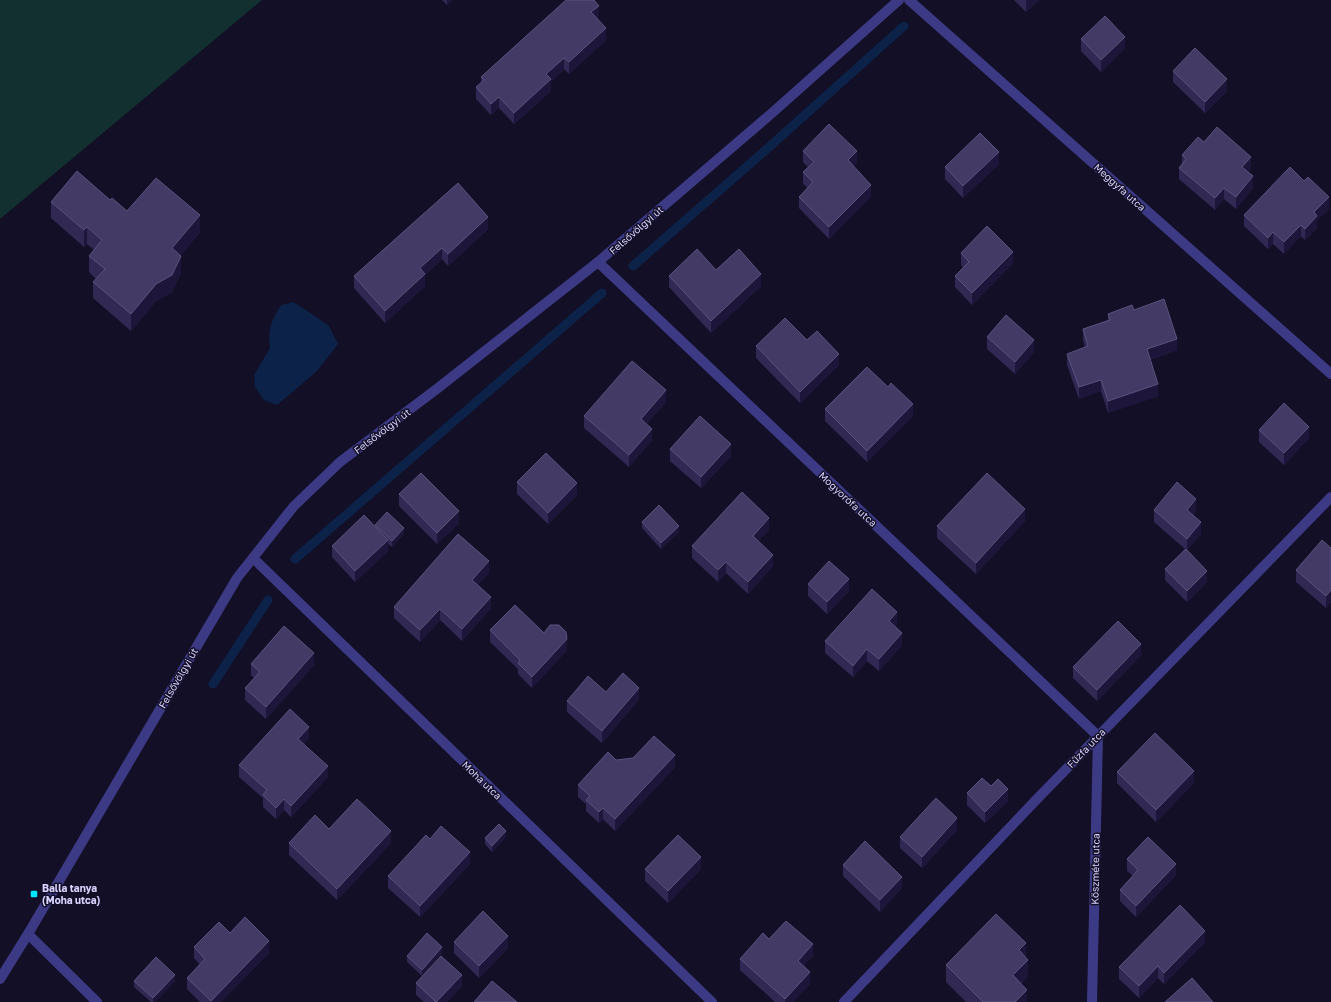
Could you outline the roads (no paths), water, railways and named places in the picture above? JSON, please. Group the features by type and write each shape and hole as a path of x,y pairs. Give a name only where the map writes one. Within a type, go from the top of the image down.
{"street":[{"name":"Felsővölgyi út","path":"0,979 28,934 237,578 294,506 340,462 444,383 598,262 772,113 899,0"},
{"name":"Meggyfa utca","path":"909,0 1331,374"},
{"name":"Mogyorófa utca","path":"598,262 1098,736"},
{"name":"Fűzfa utca","path":"844,1002 1098,736 1331,497"},
{"name":"Moha utca","path":"253,558 712,1002"},
{"name":"Köszméte utca","path":"1092,1002 1098,736"},
{"path":"28,934 97,1002"}],"water":[{"path":"293,302 329,326 338,344 317,371 277,405 264,400 255,387 254,375 270,348 269,336 275,315 281,305"}],"waterway":[{"path":"633,266 904,26"},
{"path":"295,559 602,293"},
{"path":"213,684 268,600"}],"place":[{"name":"Balla tanya (Moha utca)","path":"34,894"}]}
